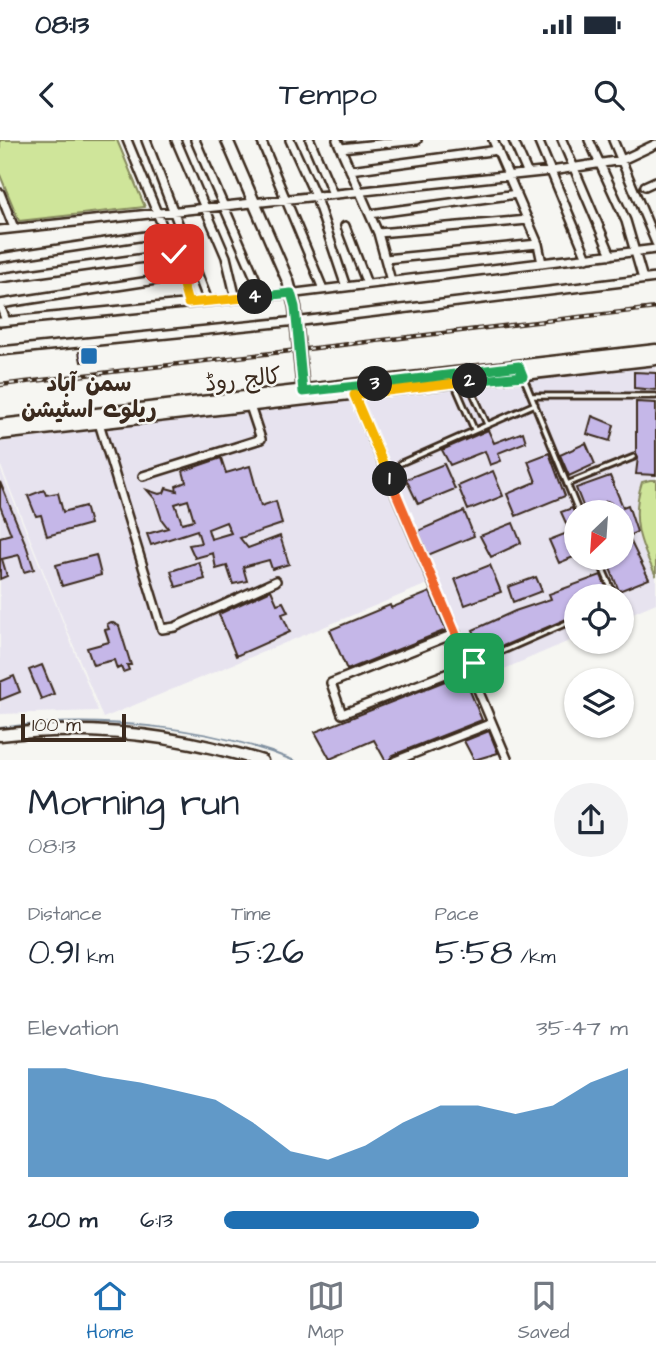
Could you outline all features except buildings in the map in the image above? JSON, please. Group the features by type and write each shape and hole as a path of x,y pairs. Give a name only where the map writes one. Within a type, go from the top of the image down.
{"main road":[{"path":"227,140 284,255 299,321 306,391"},
{"path":"233,140 257,202"},
{"name":"کالج روڈ","path":"0,434 468,382 656,350"},
{"name":"کالج روڈ","path":"0,425 306,391 656,359"},
{"path":"0,735 48,730 147,736 216,748 258,760"}],"street":[{"path":"127,140 174,254 188,303"},
{"path":"146,140 208,301"},
{"path":"176,140 226,257 236,299"},
{"path":"195,140 263,296"},
{"path":"261,140 323,289"},
{"path":"290,140 315,195 346,287"},
{"path":"310,140 333,194"},
{"path":"391,281 378,233 339,144 416,140"},
{"path":"494,140 538,244 542,263"},
{"path":"513,140 527,172"},
{"path":"538,140 587,258"},
{"path":"562,140 611,255"},
{"path":"589,140 626,221 643,279"},
{"path":"613,140 653,227 656,243"},
{"path":"0,230 551,170 622,160 656,144"},
{"path":"350,170 498,150"},
{"path":"645,186 656,181"},
{"path":"0,193 14,228"},
{"path":"370,214 517,194"},
{"path":"378,233 528,220"},
{"path":"345,226 367,284"},
{"path":"0,258 165,233"},
{"path":"385,259 538,244"},
{"path":"182,276 0,305 3,322 294,293 656,248"},
{"path":"0,278 174,254"},
{"path":"0,351 299,321 656,278"},
{"path":"354,395 508,760"},
{"path":"143,476 261,439 250,406"},
{"path":"99,423 162,629 176,626 276,582"},
{"path":"456,633 331,683 342,714 469,665"},
{"path":"398,760 492,723"}],"lane":[{"path":"521,371 574,500"},
{"path":"468,382 487,424"},
{"path":"454,383 474,429"},
{"path":"531,396 656,396"},
{"path":"401,463 535,404"},
{"path":"567,484 634,457"},
{"path":"469,665 564,624"}],"shaded area":[{"path":"656,366 656,603 634,612 634,584 564,584 564,643 481,679 360,399"},
{"path":"350,399 430,583 103,718 0,464 0,442"},
{"path":"0,468 58,610 98,711 0,714"}],"green space":[{"path":"0,140 117,140 145,207 19,221 0,175"},
{"path":"656,480 656,576 641,542 637,520 638,495 642,482"}],"waterway":[{"path":"0,728 73,723 150,726 225,739 292,760"}],"railway":[{"path":"0,385 656,308"}],"place":[{"name":"سمن آباد ریلوے اسٹیشن","path":"89,356"}],"route":[{"path":"174,254 188,303 291,293 295,307 303,392 519,366 523,376 354,395 469,665 474,663"}]}
